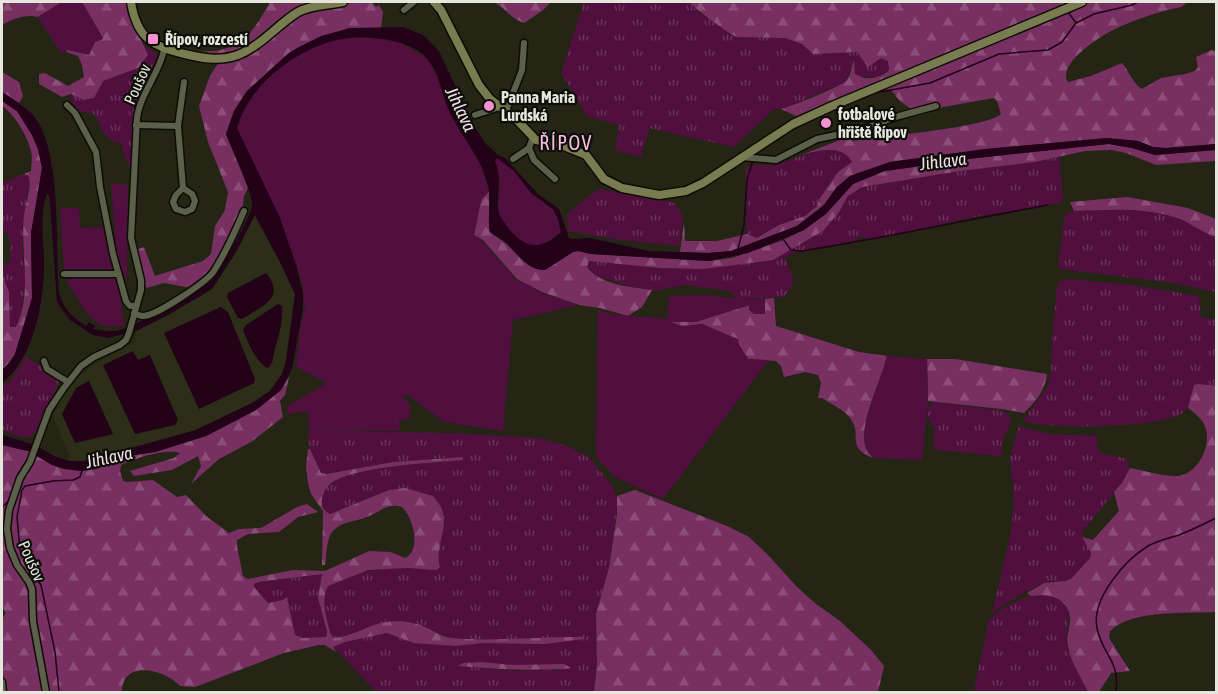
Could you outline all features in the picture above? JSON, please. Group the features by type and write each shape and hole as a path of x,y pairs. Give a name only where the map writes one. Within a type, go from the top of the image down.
{"street":[{"path":"130,2 140,30 151,42 164,50 209,59 228,58 251,48 300,11 343,2"},
{"path":"404,10 414,2"},
{"path":"434,2 441,10 479,85 490,99 533,137 539,141 559,144 586,155 608,182 622,188 659,195 678,193 695,187 793,124 832,106 1082,2"},
{"path":"503,109 522,69 524,44"},
{"name":"Poušov","path":"46,693 33,621 32,589 30,582 17,565 10,548 7,529 11,499 30,462 50,410 68,382 88,360 120,345 128,336 141,290 141,280 131,238 136,125 140,105 161,64 164,50"},
{"path":"183,188 178,126 184,82"},
{"path":"67,105 75,113 96,152 100,187 118,274 126,301 134,310 145,316 190,292 213,274 244,211"},
{"path":"741,157 776,160 822,138 860,130 936,106"},
{"path":"475,115 503,109"},
{"path":"136,125 178,126"},
{"path":"513,159 529,148 533,137"},
{"path":"529,148 534,160 555,179"},
{"path":"64,274 118,274"},
{"path":"44,361 47,369 68,382"},
{"path":"2,682 3,693"}],"shaded area":[{"path":"254,215 295,294 286,361 282,374 270,391 252,403 184,435 84,461 69,461 53,416 63,395 74,380 96,363 135,342 136,331 212,289 236,252"}],"green space":[{"path":"2,2 62,2 38,17 19,18 2,25"},
{"path":"62,2 82,2 103,39 95,42 89,55 67,50 61,53 38,17"},
{"path":"82,2 127,2 132,22 148,55 138,68 103,81 94,98 84,100 71,94 62,97 39,84 39,74 45,73 68,86 84,77 78,56 66,52 103,38"},
{"path":"270,2 320,2 296,7 251,43 235,52 220,55 200,51 214,51 235,45 251,32"},
{"path":"355,2 372,2 376,7 379,5 383,12 381,29 350,28 289,53 247,91 234,111 226,134 248,188 244,196 242,214 211,273 191,288 164,283 146,288 136,250 144,247 155,276 203,261 211,254 215,226 225,210 228,192 208,142 199,106 210,76 218,63 229,62 254,51 301,15"},
{"path":"492,2 551,2 524,23"},
{"path":"584,2 689,2 698,12 716,22 768,38 785,38 802,44 813,54 857,52 868,67 881,58 888,61 889,70 877,77 858,76 854,71 854,60 845,83 811,96 794,106 773,110 734,147 649,128 641,157 615,150 619,125 587,116 561,73"},
{"path":"689,2 1188,2 1181,7 1144,17 1109,32 1072,61 1066,75 1068,82 1091,76 1122,63 1142,89 1161,78 1195,71 1198,67 1196,57 1212,50 1216,52 1216,144 1166,148 1153,147 1138,141 1107,138 985,149 890,162 850,176 836,188 824,205 797,226 731,251 680,252 684,222 685,241 717,241 747,234 757,238 779,225 805,216 817,206 838,172 852,162 848,156 835,150 798,156 848,137 853,141 931,131 975,123 1001,114 994,98 915,112 900,101 891,90 854,92 796,116 781,109 842,84 849,77 854,60 855,74 868,78 881,75 889,70 888,61 881,58 868,67 857,52 813,54 802,44 785,38 737,37 712,21"},
{"path":"365,37 398,41 428,59 437,76 450,113 480,162 489,191 481,200 474,235 516,280 541,293 578,305 513,320 503,431 444,422 406,394 402,396 411,405 409,420 399,419 400,431 309,431 308,412 288,414 286,407 327,383 296,367 300,329 305,309 302,282 280,218 237,129 242,115 259,88 270,76 296,56 324,43 344,38"},
{"path":"144,45 158,55 134,109 131,166 128,166 121,143 107,137 94,114 76,110 71,94 84,100 94,98 103,81 138,68 148,55"},
{"path":"2,72 19,82 23,96 19,103 2,92"},
{"path":"2,101 17,111 32,135 42,168 31,233 32,298 15,354 2,370 2,275 9,292 10,327 16,327 24,300 25,286 23,230 30,184 28,175 24,174 31,171 32,153 23,132 16,120 2,106"},
{"path":"1108,144 1155,155 1216,150 1216,161 1156,165 1126,153 1111,150 1085,151 1035,162 960,171 862,187 848,196 839,212 823,231 773,260 704,269 660,268 589,261 587,267 600,278 616,284 652,290 642,307 628,316 579,305 542,292 517,279 483,240 474,235 481,200 489,191 489,228 492,234 545,270 578,251 591,254 709,261 732,258 781,241 804,230 831,208 853,184 878,172 977,158"},
{"path":"815,151 841,152 852,162 838,172 817,206 805,216 779,225 757,238 747,234 746,168 752,165 776,165"},
{"path":"1059,157 1063,200 1060,203 967,218 887,237 870,239 861,237 850,242 791,254 785,258 794,280 787,294 782,297 738,299 729,291 685,285 655,291 632,287 594,275 587,267 589,261 660,268 773,260 823,231 839,212 848,196 862,187"},
{"path":"499,158 514,171 531,193 553,209 561,232 554,238 540,245 527,244 515,236 502,219 498,210 500,185 495,161"},
{"path":"24,174 28,175 31,182 27,194 22,249 26,280 19,322 13,329 8,325 2,275 2,251 4,263 7,266 11,250 8,233 2,233 2,183"},
{"path":"111,183 128,185 127,277 124,278 116,250"},
{"path":"601,189 675,203 683,216 679,246 613,239 568,231 567,214"},
{"path":"1127,197 1188,208 1216,219 1216,237 1179,219 1162,214 1124,210 1074,211 1070,202"},
{"path":"60,208 79,208 80,228 106,227 114,272 64,271"},
{"path":"1124,210 1162,214 1179,219 1216,237 1216,292 1174,283 1061,269 1058,267 1064,220 1067,213"},
{"path":"67,275 117,277 124,325 113,327 95,321 83,307 67,281"},
{"path":"1067,279 1131,285 1199,296 1201,317 1216,320 1216,386 1194,385 1187,408 1181,414 1151,422 1128,425 1054,426 1023,420 1047,388 1051,371 1057,287 1060,281"},
{"path":"707,295 751,300 765,299 765,314 754,314 749,310 749,305 695,322 670,322 683,326 702,324 738,339 748,359 769,360 663,499 615,477 596,457 598,309 610,314 667,319 669,296"},
{"path":"774,298 776,326 859,352 887,356 865,424 865,445 873,458 859,449 854,424 850,418 822,398 818,398 821,383 818,375 805,372 784,377 781,366 776,361 748,359 739,345 702,324 683,327 667,321 695,322 750,305 765,314 765,299"},
{"path":"887,356 927,359 928,401 922,460 873,458 866,447 865,424"},
{"path":"26,357 61,378 36,431 29,438 13,435 2,429 2,388 13,377"},
{"path":"927,359 955,359 1047,374 1039,395 1024,413 928,401"},
{"path":"289,377 285,395 280,401 283,417 251,442 219,459 191,484 201,466 198,456 172,470 134,476 130,471 174,458 180,453 174,452 150,454 121,465 123,481 153,480 177,497 186,495 206,516 229,533 239,529 261,528 297,507 307,504 318,512 298,517 279,532 248,534 237,540 243,576 248,579 293,570 325,571 369,551 391,552 405,558 413,548 414,533 410,518 402,507 392,506 336,528 329,539 325,565 322,565 323,511 311,494 308,483 306,467 308,449 321,473 326,474 394,462 463,457 463,460 376,469 343,477 328,486 323,495 322,504 324,510 330,514 389,490 405,488 433,496 440,505 444,523 439,548 440,567 437,570 407,568 368,570 328,586 324,604 331,636 341,637 380,623 397,621 418,624 450,638 583,637 583,639 545,644 483,643 455,646 414,643 387,633 345,642 333,647 336,652 325,645 319,645 284,653 195,687 180,686 165,675 145,670 129,675 124,682 122,692 6,692 2,667 2,619 6,613 2,607 2,445 28,451 80,471 95,469 134,455 155,452 206,436 256,410 281,390","holes":["322,574 318,598 327,631 326,637 302,638 295,635 287,597 268,603 254,584"]},
{"path":"1194,385 1216,386 1216,612 1160,614 1132,619 1120,624 1110,631 1109,638 1130,671 1111,673 1099,692 1088,692 1070,653 1067,640 1070,615 1064,603 1052,597 1031,596 1027,593 1044,583 1066,581 1072,578 1090,558 1091,553 1082,537 1093,540 1119,511 1114,492 1130,468 1177,476 1191,471 1196,466 1204,452 1207,436 1203,422 1188,408"},
{"path":"934,402 996,410 1009,414 1011,422 1002,442 1001,456 936,450 933,442 935,430 929,420 928,412 930,405"},
{"path":"1018,428 1049,434 1097,436 1097,446 1102,454 1125,458 1129,469 1126,477 1123,477 1125,479 1082,532 1091,556 1080,571 1068,580 1047,582 1037,586 992,614 1011,531 1014,498 1010,457"},
{"path":"311,431 450,433 538,438 567,446 590,458 611,484 618,500 609,568 596,614 597,664 594,692 376,692 333,647 345,642 387,633 455,646 483,643 545,644 583,638 498,640 450,638 425,627 387,622 358,633 332,638 324,605 328,586 346,577 375,570 440,567 438,549 445,523 406,488 389,490 329,514 324,510 322,504 323,495 328,486 342,477 375,469 462,460 463,458 440,458 321,474 310,449 308,435","holes":["481,662 512,665 564,664 560,671 549,669 516,671 458,666 463,663"]},
{"path":"635,490 749,537 797,587 840,621 871,650 884,666 878,692 594,692 597,664 596,614 609,568 617,514 617,496"},
{"path":"322,574 320,599 326,637 302,638 295,635 288,600 268,603 254,588 254,584 258,582"},
{"path":"1048,594 1064,604 1067,610 1067,645 1088,692 975,692 989,620 1016,601"},
{"path":"463,663 512,665 564,664 571,668 514,669 458,666"}],"water":[{"name":"Jihlava","path":"403,27 423,35 439,51 472,122 485,143 505,158 538,194 559,209 569,238 590,238 649,251 708,253 731,251 797,226 824,205 836,188 850,176 890,162 985,149 1107,138 1138,141 1153,147 1166,148 1216,144 1216,150 1155,155 1108,144 977,158 885,171 853,184 826,214 804,230 748,253 709,261 591,254 578,251 545,270 527,264 503,240 490,232 487,180 456,125 436,73 424,55 408,46 384,39 357,37 331,41 296,57 280,68 253,96 237,128 280,218 303,294 303,308 292,369 281,390 256,410 206,436 155,452 135,455 95,469 80,471 64,469 28,451 2,445 2,435 35,445 54,456 69,461 84,461 196,430 252,403 270,391 282,374 286,361 295,294 255,215 236,252 212,289 136,331 108,338 93,335 70,320 57,302 50,201 47,194 43,217 44,272 35,330 24,356 2,384 2,370 15,354 32,298 31,233 42,168 32,135 17,111 2,101 2,92 31,113 41,128 48,148 55,198 59,292 63,303 72,316 86,326 89,322 95,326 93,329 116,331 136,324 178,302 202,288 213,278 240,234 252,207 246,182 226,134 234,111 247,91 289,53 321,36 350,28","holes":["497,158 514,171 531,193 553,209 558,219 561,232 540,245 521,241 499,214 499,179 495,161"]},
{"path":"266,273 272,282 273,296 257,310 242,319 238,318 227,297 228,293"},
{"path":"278,304 282,306 282,320 272,363 268,368 256,357 243,330 246,325"},
{"path":"221,307 228,312 255,379 254,383 199,409 164,333"},
{"path":"133,351 138,360 150,355 178,420 175,425 135,434 103,365"},
{"path":"89,381 113,434 75,443 62,414 76,388"}],"waterway":[{"path":"874,93 930,83 999,54 1048,50 1062,42 1076,23 1094,14 1138,2"},
{"path":"1068,12 1076,23"},
{"path":"824,114 841,107"},
{"path":"789,131 803,124"},
{"path":"738,249 744,225 747,180 753,160"},
{"path":"783,239 791,250 802,251 1048,205"},
{"name":"Jihlava","path":"59,692 55,652 41,585 20,550 17,517 22,490 25,486 73,480 80,477 82,471"},
{"path":"2,507 10,500"},
{"path":"1116,692 1117,681 1113,664 1099,637 1097,628 1099,605 1104,593 1120,570 1139,552 1159,541 1184,533 1216,518"}],"place":[{"name":"Řípov, rozcestí","path":"153,39"},
{"name":"Panna Maria Lurdská","path":"489,106"},
{"name":"fotbalové hřiště Řípov","path":"826,123"}],"district":[{"name":"ŘÍPOV","path":"566,142"}]}
